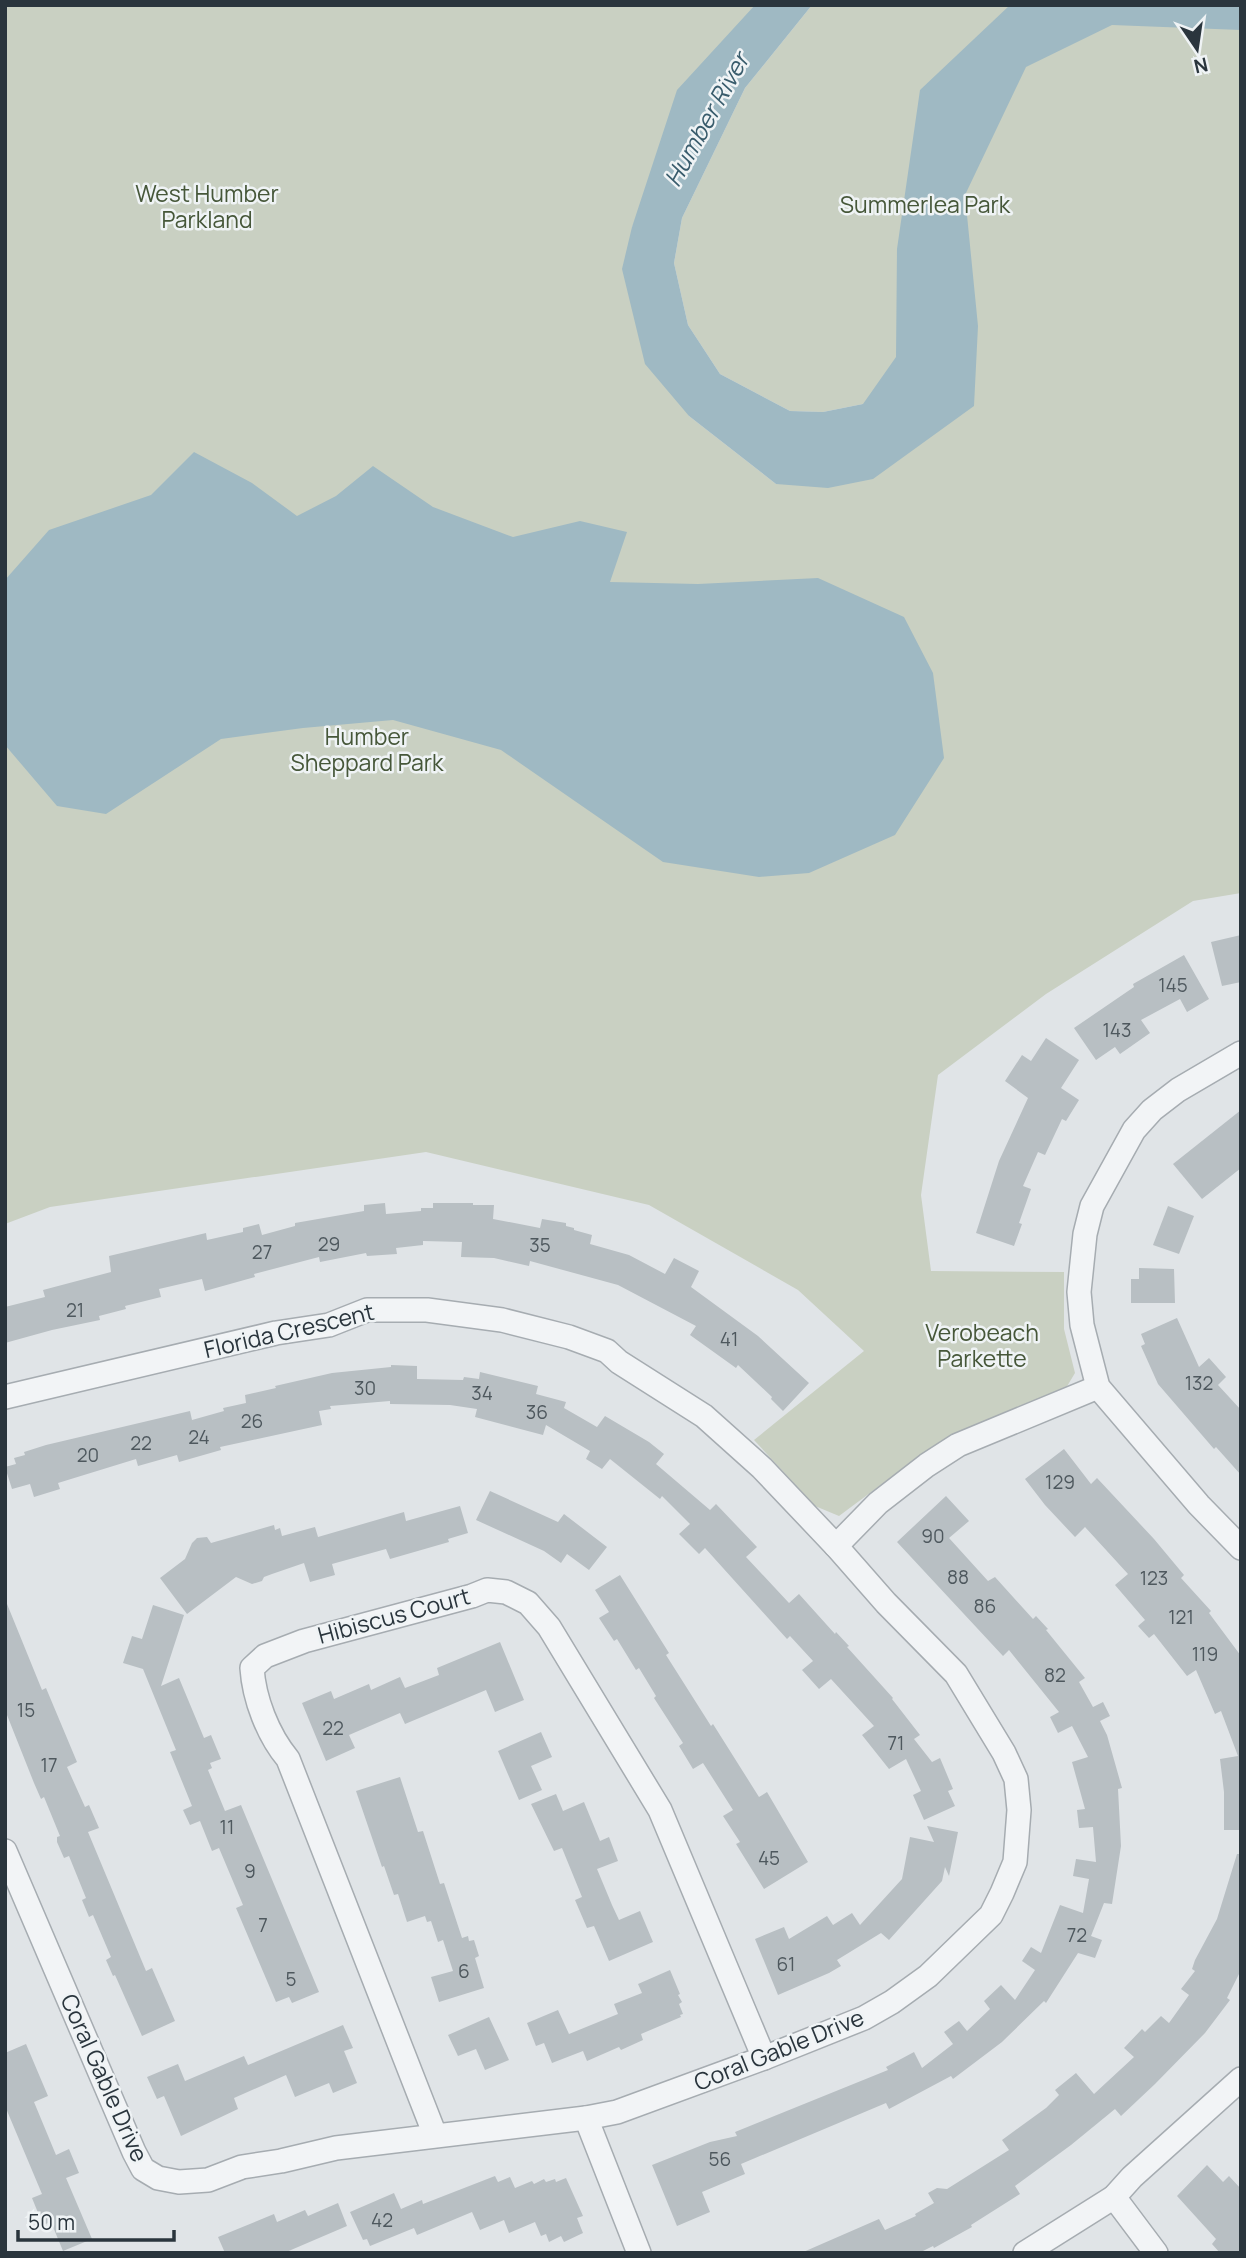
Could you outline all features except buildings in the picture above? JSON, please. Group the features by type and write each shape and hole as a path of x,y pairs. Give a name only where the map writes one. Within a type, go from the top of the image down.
{"street":[{"path":"1241,1053 1190,1083 1152,1110 1134,1130 1092,1206 1084,1234 1079,1292 1082,1325 1098,1387 1199,1505 1241,1548"},
{"name":"Florida Crescent","path":"5,1397 276,1333 329,1325 367,1310 427,1310 502,1320 569,1337 607,1351 619,1362 704,1416 762,1468 836,1546"},
{"path":"836,1546 878,1503 958,1445 1098,1387"},
{"name":"Coral Gable Drive","path":"5,1852 134,2152 143,2169 158,2178 180,2182 208,2179 243,2167 336,2148 617,2112 764,2058 864,2018 928,1976 991,1914 1014,1862 1020,1810 1016,1779 1004,1753 956,1674 886,1603 836,1546"},
{"name":"Hibiscus Court","path":"435,2135 288,1759 262,1714 253,1687 252,1668 265,1656 304,1641 486,1590 506,1592 528,1603 549,1627 648,1789 660,1810 764,2058"},
{"path":"1025,2253 1114,2197 1163,2148 1241,2079"},
{"path":"586,2118 639,2253"},
{"path":"1114,2197 1156,2253"}],"green space":[{"path":"5,5 755,5 744,19 632,227 689,416 776,484 863,404 823,412 790,411 720,374 688,325 674,263 682,218 745,88 812,5 1241,5 1241,893 1193,901 1046,994 938,1075 921,1195 931,1271 1064,1272 1064,1329 1075,1373 1063,1393 933,1446 839,1516 815,1506 754,1440 864,1351 798,1290 649,1205 426,1152 50,1207 5,1224"}],"water":[{"name":"Humber River","path":"755,5 812,5 745,88 682,218 674,263 688,325 720,374 790,411 823,412 863,404 896,357 897,249 920,90 1010,5 1241,5 1241,30 1112,25 1026,67 965,195 978,326 974,406 873,479 828,488 776,484 689,416 645,364 622,269 632,227 677,90"},
{"path":"194,452 252,483 297,516 336,496 373,466 433,507 513,537 580,521 627,532 610,582 698,584 818,578 904,617 933,673 944,758 895,835 809,873 759,877 663,862 501,750 393,720 221,739 106,814 57,806 5,745 5,580 49,530 151,495"}],"park label":[{"name":"Summerlea Park","path":"925,205"},
{"name":"West Humber Parkland","path":"207,207"},
{"name":"Humber Sheppard Park","path":"367,750"},
{"name":"Verobeach Parkette","path":"982,1346"}]}
